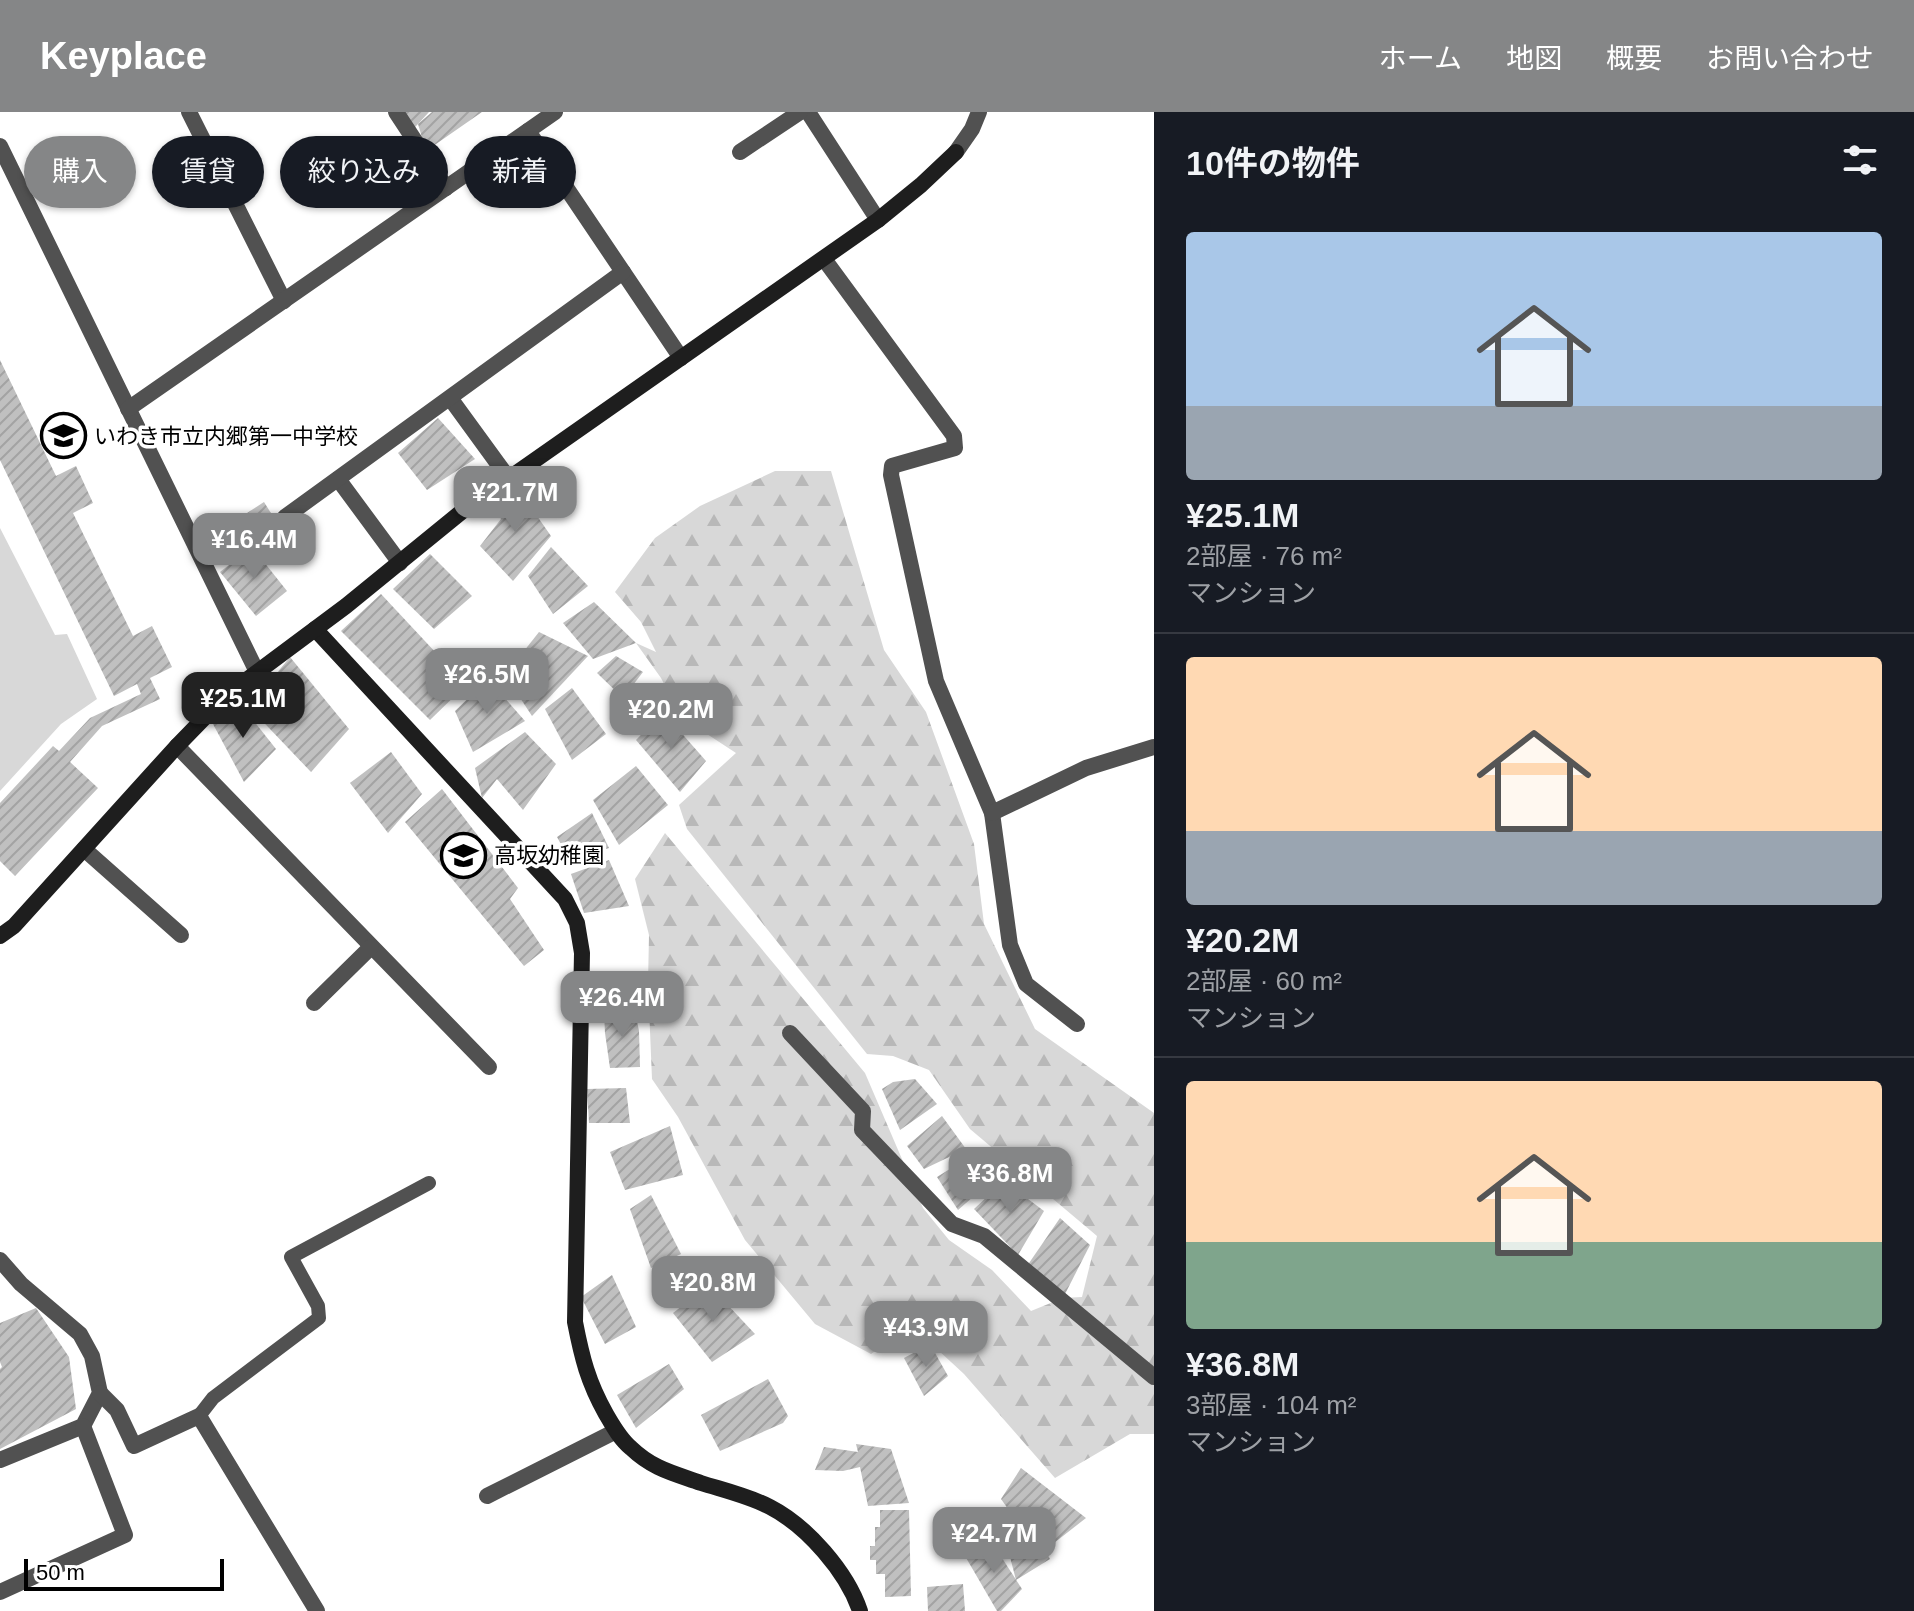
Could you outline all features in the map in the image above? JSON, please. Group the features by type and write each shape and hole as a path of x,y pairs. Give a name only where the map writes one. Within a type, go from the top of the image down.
{"street":[{"path":"189,112 284,301"},
{"path":"396,112 412,136"},
{"path":"448,187 555,112"},
{"path":"740,152 800,112"},
{"path":"808,112 878,220"},
{"path":"0,936 14,926 212,710 257,672 400,563 465,509 878,220 956,152 972,129 979,112"},
{"path":"528,131 681,358"},
{"path":"0,146 7,177 128,409 257,672"},
{"path":"128,409 417,208"},
{"path":"824,259 954,436 955,448 892,466 891,475 936,681 992,813 1010,945 1026,984 1077,1024"},
{"path":"285,517 623,272"},
{"path":"450,398 509,479"},
{"path":"338,479 400,563"},
{"path":"315,629 565,899 577,923 582,953 575,1322 592,1390 616,1431 655,1467 768,1506 810,1535 836,1568 860,1611"},
{"path":"177,746 489,1067"},
{"path":"992,813 1086,768 1154,747"},
{"path":"84,849 181,935"},
{"path":"314,1003 371,947"},
{"path":"790,1033 863,1111 862,1130 952,1224 984,1236 1154,1377"},
{"path":"0,1260 21,1284 80,1334 92,1356 100,1393 117,1410 134,1446 199,1416 317,1611"},
{"path":"0,1460 83,1426 100,1393"},
{"path":"0,1592 125,1535 83,1426"},
{"path":"487,1496 616,1431"}],"lane":[{"path":"199,1416 213,1398 319,1318 318,1306 291,1257 429,1183"}],"green space":[{"path":"775,471 831,471 884,650 926,712 974,844 984,924 1035,1029 1154,1113 1154,1434 1130,1434 1055,1478 964,1374 912,1326 871,1354 815,1324 745,1240 678,1117 652,1079 649,935 635,879 665,833 865,1073 923,1208 949,1240 992,1270 1031,1311 1063,1298 1082,1297 1097,1236 970,1129 929,1070 893,1056 867,1054 687,829 679,805 736,753 681,717 661,678 636,643 656,652 641,622 615,592 655,538 700,506"},
{"path":"0,528 55,635 67,634 97,699 61,724 0,791"}],"building":[{"path":"401,112 429,112 412,130"},
{"path":"432,112 482,112 448,136 422,136 418,124"},
{"path":"0,360 56,476 76,466 93,503 73,513 133,636 152,626 172,667 150,678 160,699 102,726 70,762 98,788 15,876 0,861 0,803 53,746 59,751 90,718 141,694 137,684 114,696 0,460"},
{"path":"438,418 475,459 427,490 398,453"},
{"path":"514,483 551,536 513,581 480,546 501,519 493,504"},
{"path":"264,502 289,542 269,555 244,515"},
{"path":"252,547 287,591 256,616 220,572"},
{"path":"551,547 588,586 553,614 528,576"},
{"path":"430,554 472,596 434,629 393,589"},
{"path":"381,594 466,685 430,720 341,631"},
{"path":"594,602 636,643 593,659 563,623"},
{"path":"539,632 588,656 532,716 505,675"},
{"path":"616,656 643,672 623,698 597,673"},
{"path":"290,657 349,729 311,772 249,707"},
{"path":"488,679 525,721 473,752 455,711"},
{"path":"572,688 606,734 572,760 545,709"},
{"path":"238,701 276,749 244,782 213,724"},
{"path":"663,712 706,761 680,792 636,740"},
{"path":"525,732 556,764 523,810 497,779 482,798 475,768"},
{"path":"391,752 422,794 388,833 350,783"},
{"path":"636,766 668,805 619,845 593,800"},
{"name":"高坂幼稚園","path":"442,789 518,888 510,899 544,950 524,966 405,822"},
{"path":"592,813 609,848 570,861 557,837"},
{"path":"609,860 629,906 584,913 571,874"},
{"path":"604,1011 635,1011 640,1067 610,1068"},
{"path":"915,1079 937,1104 900,1130 882,1089 893,1082"},
{"path":"626,1088 630,1123 589,1123 587,1089"},
{"path":"942,1116 966,1149 924,1169 907,1146"},
{"path":"670,1126 683,1175 625,1190 610,1152"},
{"path":"982,1149 1004,1170 958,1210 937,1177"},
{"path":"1004,1181 1044,1211 1018,1255 974,1209"},
{"path":"651,1195 681,1254 651,1268 630,1209"},
{"path":"1060,1218 1090,1245 1063,1298 1027,1266"},
{"path":"612,1275 636,1327 605,1344 581,1297"},
{"path":"709,1285 755,1334 712,1362 673,1313"},
{"path":"36,1308 69,1357 76,1409 0,1449 0,1323"},
{"path":"930,1344 948,1376 924,1396 904,1358"},
{"path":"669,1364 684,1389 636,1428 617,1395"},
{"path":"768,1379 788,1416 783,1423 720,1451 701,1415"},
{"path":"856,1444 891,1449 909,1503 868,1506 860,1467 843,1471 815,1470 824,1447 858,1452"},
{"path":"1021,1468 1086,1518 1045,1550 1050,1559 1016,1580 1010,1557 1030,1540 1001,1499"},
{"path":"880,1510 909,1510 911,1596 885,1597 885,1574 876,1574 876,1560 870,1560 870,1546 875,1546 875,1527 880,1527"},
{"path":"989,1538 1022,1589 1001,1611 997,1611 965,1556"},
{"path":"963,1584 965,1611 928,1611 927,1587"}],"place":[{"name":"いわき市立内郷第一中学校","path":"63,436"},
{"name":"高坂幼稚園","path":"463,855"}]}
